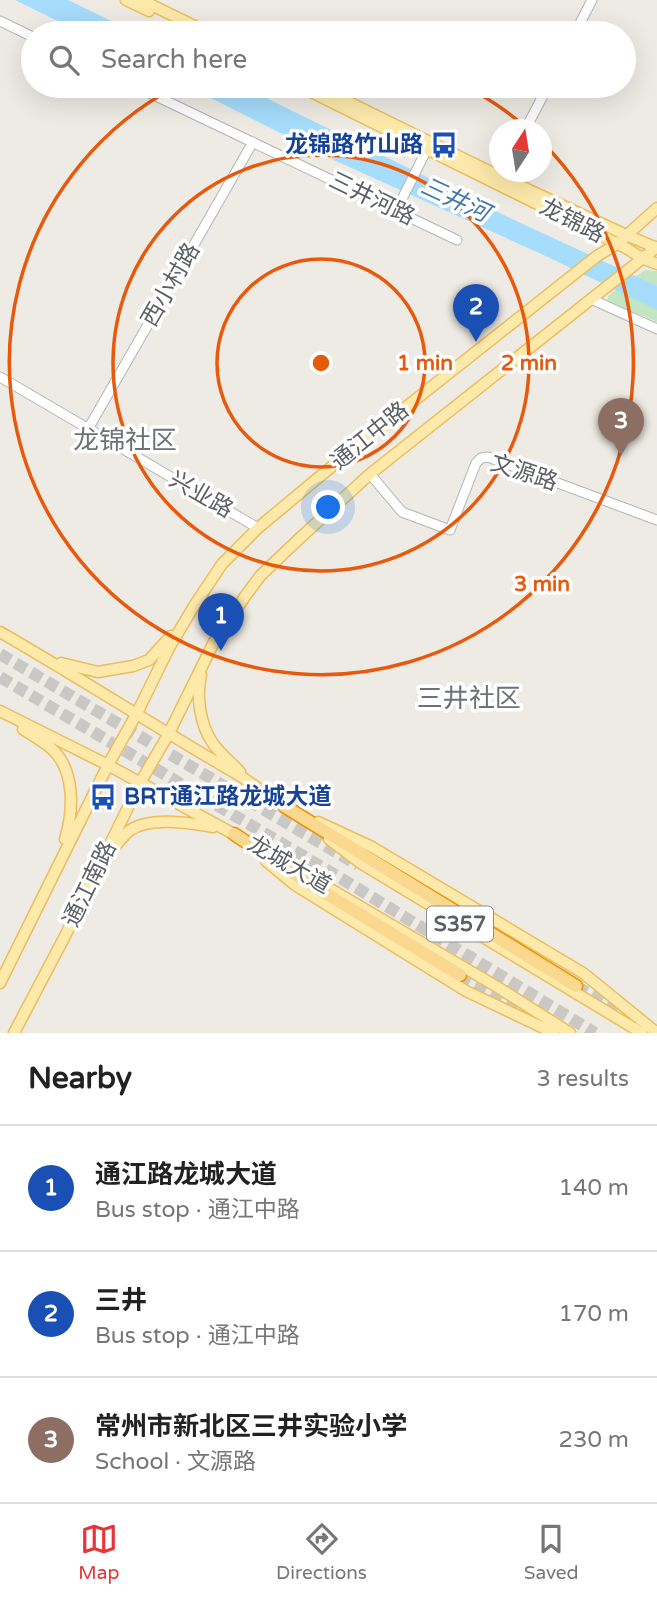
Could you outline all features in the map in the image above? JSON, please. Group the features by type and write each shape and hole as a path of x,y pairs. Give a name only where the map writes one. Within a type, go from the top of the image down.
{"highway":[{"path":"284,806 576,986"},
{"path":"234,834 302,879 460,975"}],"main road":[{"path":"126,0 169,21"},
{"path":"141,0 184,21"},
{"name":"龙锦路","path":"323,98 427,149 489,172"},
{"name":"龙锦路","path":"340,98 489,171"},
{"name":"龙锦路","path":"510,182 657,264"},
{"name":"龙锦路","path":"512,182 657,247"},
{"path":"617,244 657,208"},
{"name":"通江中路","path":"108,765 169,648 222,564 258,528 348,453 597,256 617,244"},
{"path":"642,258 657,247"},
{"name":"通江中路","path":"168,735 214,642 261,575 370,474 642,258"},
{"path":"47,659 98,672 149,660 194,606"},
{"name":"S357","path":"0,632 137,713 168,735 249,781 284,806"},
{"path":"206,657 198,697 206,730 212,743 249,781"},
{"path":"0,712 52,750 64,766 71,808 69,827 54,874"},
{"name":"龙城大道","path":"0,712 108,765 234,834 452,960 570,1033"},
{"name":"通江南路","path":"13,1033 140,783 168,735"},
{"name":"通江南路","path":"0,983 108,765"},
{"path":"284,806 372,847 583,973 656,1033"},
{"name":"龙城大道","path":"284,806 362,864 642,1033"},
{"path":"90,884 111,852 130,831 164,822 187,822 221,828"},
{"path":"234,834 295,885 466,991 554,1033"}],"street":[{"path":"581,21 592,0"},
{"path":"0,21 21,31"},
{"name":"三井河路","path":"160,98 457,240"},
{"path":"532,119 542,98"},
{"name":"西小村路","path":"88,429 253,142"},
{"path":"396,211 427,149"},
{"path":"591,299 657,329"},
{"name":"兴业路","path":"0,377 258,528"},
{"name":"文源路","path":"370,474 402,512 450,530 476,463 481,458 488,457 657,520"}],"green space":[{"path":"645,270 657,271 657,322 608,301 608,296"}],"water":[{"path":"15,0 68,0 111,21 58,21"},
{"name":"三井河","path":"211,98 266,98 512,219 657,286 657,310 550,258 336,161"}],"tunnel":[{"path":"0,654 358,865"},
{"path":"0,677 342,879 595,1033"},
{"path":"460,975 530,1013"},
{"path":"576,986 641,1024"}],"place":[{"name":"龙锦路竹山路","path":"444,145"},
{"name":"三井","path":"476,342"},
{"name":"常州市新北区三井实验小学","path":"621,456"},
{"name":"通江路龙城大道","path":"221,651"},
{"name":"BRT通江路龙城大道","path":"103,797"}],"district":[{"name":"龙锦社区","path":"125,440"},
{"name":"三井社区","path":"469,698"}]}
